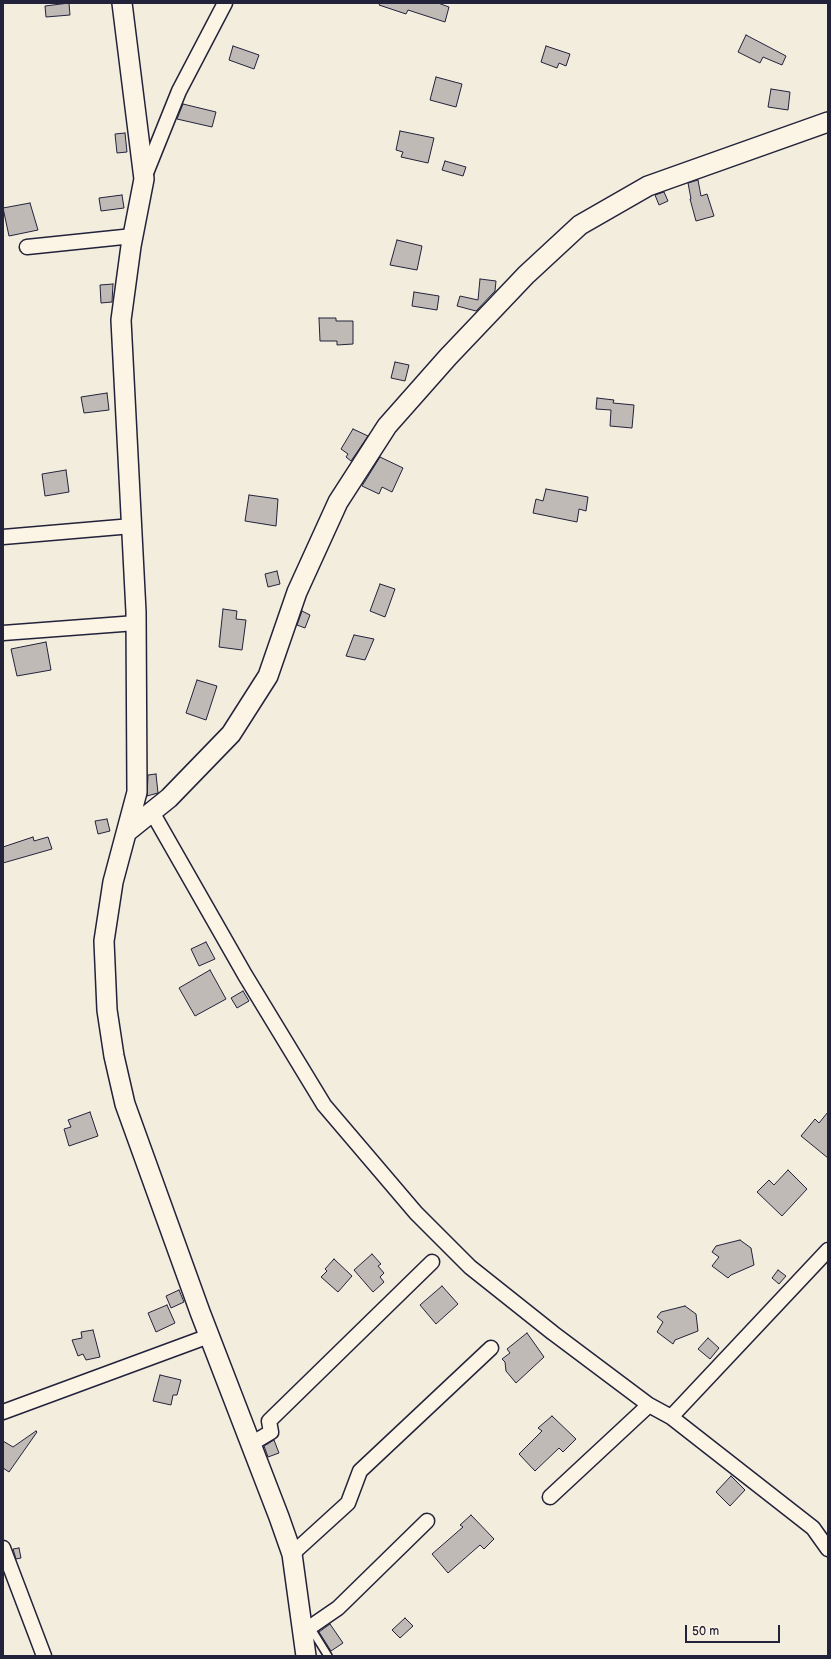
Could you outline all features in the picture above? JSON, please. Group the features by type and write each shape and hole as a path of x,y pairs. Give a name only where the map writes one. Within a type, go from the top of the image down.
{"street":[{"path":"122,3 144,179"},
{"path":"225,3 179,91 144,179 133,236 121,320 136,622 137,792 128,831 113,882 104,941 107,1010 114,1056 126,1104 209,1336 292,1554 306,1630 306,1656"},
{"path":"128,831 169,798 231,734 268,676 297,592 338,502 387,426 448,357 526,275 580,225 648,186 828,122"},
{"path":"27,247 133,236"},
{"path":"3,537 132,526"},
{"path":"3,633 136,622"},
{"path":"152,812 245,975 329,1111 416,1214 470,1267 553,1333 649,1405 671,1417 813,1528 828,1549"},
{"path":"671,1417 828,1250"},
{"path":"251,1444 271,1432 269,1421 432,1262"},
{"path":"3,1412 209,1336"},
{"path":"292,1554 348,1503 360,1471 491,1348"},
{"path":"550,1497 649,1405"},
{"path":"306,1630 338,1608 427,1522"},
{"path":"3,1548 44,1656"}],"lane":[{"path":"306,1630 328,1656"}],"building":[{"path":"69,3 70,15 46,17 45,6"},
{"path":"380,3 438,3 449,7 445,22 408,10 406,14 379,5"},
{"path":"746,35 786,56 782,65 763,57 760,63 738,52"},
{"path":"233,46 259,55 254,69 229,60"},
{"path":"546,46 570,54 566,66 559,63 557,68 541,62"},
{"path":"436,77 462,84 456,107 430,100"},
{"path":"771,89 790,92 788,110 768,107"},
{"path":"183,104 216,112 212,127 177,119"},
{"path":"400,131 434,138 428,163 401,157 403,152 396,150"},
{"path":"125,133 127,152 117,153 115,134"},
{"path":"445,161 466,167 463,176 442,170"},
{"path":"698,180 701,196 707,194 714,216 696,221 690,199 688,183"},
{"path":"664,192 668,201 659,205 655,195"},
{"path":"122,195 124,208 101,211 99,198"},
{"path":"30,203 38,230 9,236 3,208"},
{"path":"397,240 422,246 417,270 390,265"},
{"path":"480,279 496,281 495,291 476,311 457,306 460,296 478,300"},
{"path":"113,284 112,302 101,303 100,285"},
{"path":"414,292 439,296 437,310 412,306"},
{"path":"319,318 336,318 336,321 353,321 353,344 337,345 337,341 320,341"},
{"path":"395,362 409,365 405,381 391,378"},
{"path":"107,393 109,410 84,413 81,397"},
{"path":"597,398 614,400 613,403 634,405 632,428 610,426 611,410 596,409"},
{"path":"353,429 368,436 351,461 346,457 348,454 341,449"},
{"path":"380,457 403,468 392,492 382,487 379,494 362,486"},
{"path":"66,470 69,492 45,496 42,474"},
{"path":"546,489 588,497 586,511 579,509 577,522 533,513 536,499 543,501"},
{"path":"249,495 278,499 276,526 245,521"},
{"path":"277,571 280,584 268,587 265,574"},
{"path":"380,584 395,589 385,617 370,611"},
{"path":"223,609 237,611 236,619 246,620 242,650 219,647"},
{"path":"302,611 310,615 305,628 297,625"},
{"path":"354,635 374,639 365,660 346,656"},
{"path":"46,642 51,670 17,676 11,649"},
{"path":"197,680 217,686 206,720 186,713"},
{"path":"156,774 158,793 147,796 148,775"},
{"path":"107,819 110,831 98,834 95,821"},
{"path":"33,837 34,841 48,837 52,849 3,863 3,847"},
{"path":"206,942 215,959 199,966 191,949"},
{"path":"210,970 226,999 195,1016 179,988"},
{"path":"243,991 249,1001 237,1008 231,998"},
{"path":"90,1112 98,1136 69,1146 64,1129 71,1127 68,1120"},
{"path":"828,1112 828,1158 801,1136 815,1119 819,1123"},
{"path":"788,1170 807,1189 782,1216 757,1192 769,1180 774,1185"},
{"path":"740,1240 751,1248 754,1265 731,1275 728,1278 712,1266 719,1257 712,1252 716,1246"},
{"path":"372,1254 381,1264 378,1266 384,1273 380,1277 384,1282 373,1292 354,1270"},
{"path":"334,1259 352,1276 338,1292 321,1277 327,1271 325,1269"},
{"path":"778,1270 786,1276 779,1284 772,1278"},
{"path":"442,1286 458,1304 436,1324 420,1305"},
{"path":"179,1290 184,1302 171,1308 166,1296"},
{"path":"167,1305 175,1323 156,1332 148,1313"},
{"path":"685,1306 696,1314 698,1331 675,1340 673,1344 657,1332 663,1322 657,1317 661,1312"},
{"path":"93,1330 100,1357 86,1360 83,1354 78,1356 72,1340 82,1338 81,1332"},
{"path":"527,1333 544,1357 516,1383 506,1371 505,1362 502,1359 510,1353 507,1349"},
{"path":"708,1338 719,1348 710,1359 698,1349"},
{"path":"160,1375 181,1380 177,1395 173,1395 171,1405 153,1401"},
{"path":"552,1416 576,1439 563,1452 559,1448 535,1471 519,1454 542,1431 538,1428"},
{"path":"36,1431 37,1432 9,1472 3,1468 3,1441 13,1447"},
{"path":"274,1440 279,1453 268,1457 264,1446"},
{"path":"731,1476 745,1490 730,1506 716,1492"},
{"path":"471,1515 494,1539 484,1549 480,1545 448,1573 432,1554 463,1527 460,1525"},
{"path":"19,1548 21,1558 16,1559 13,1549"},
{"path":"405,1618 413,1626 400,1638 392,1630"},
{"path":"330,1624 343,1643 331,1651 319,1632"}]}
